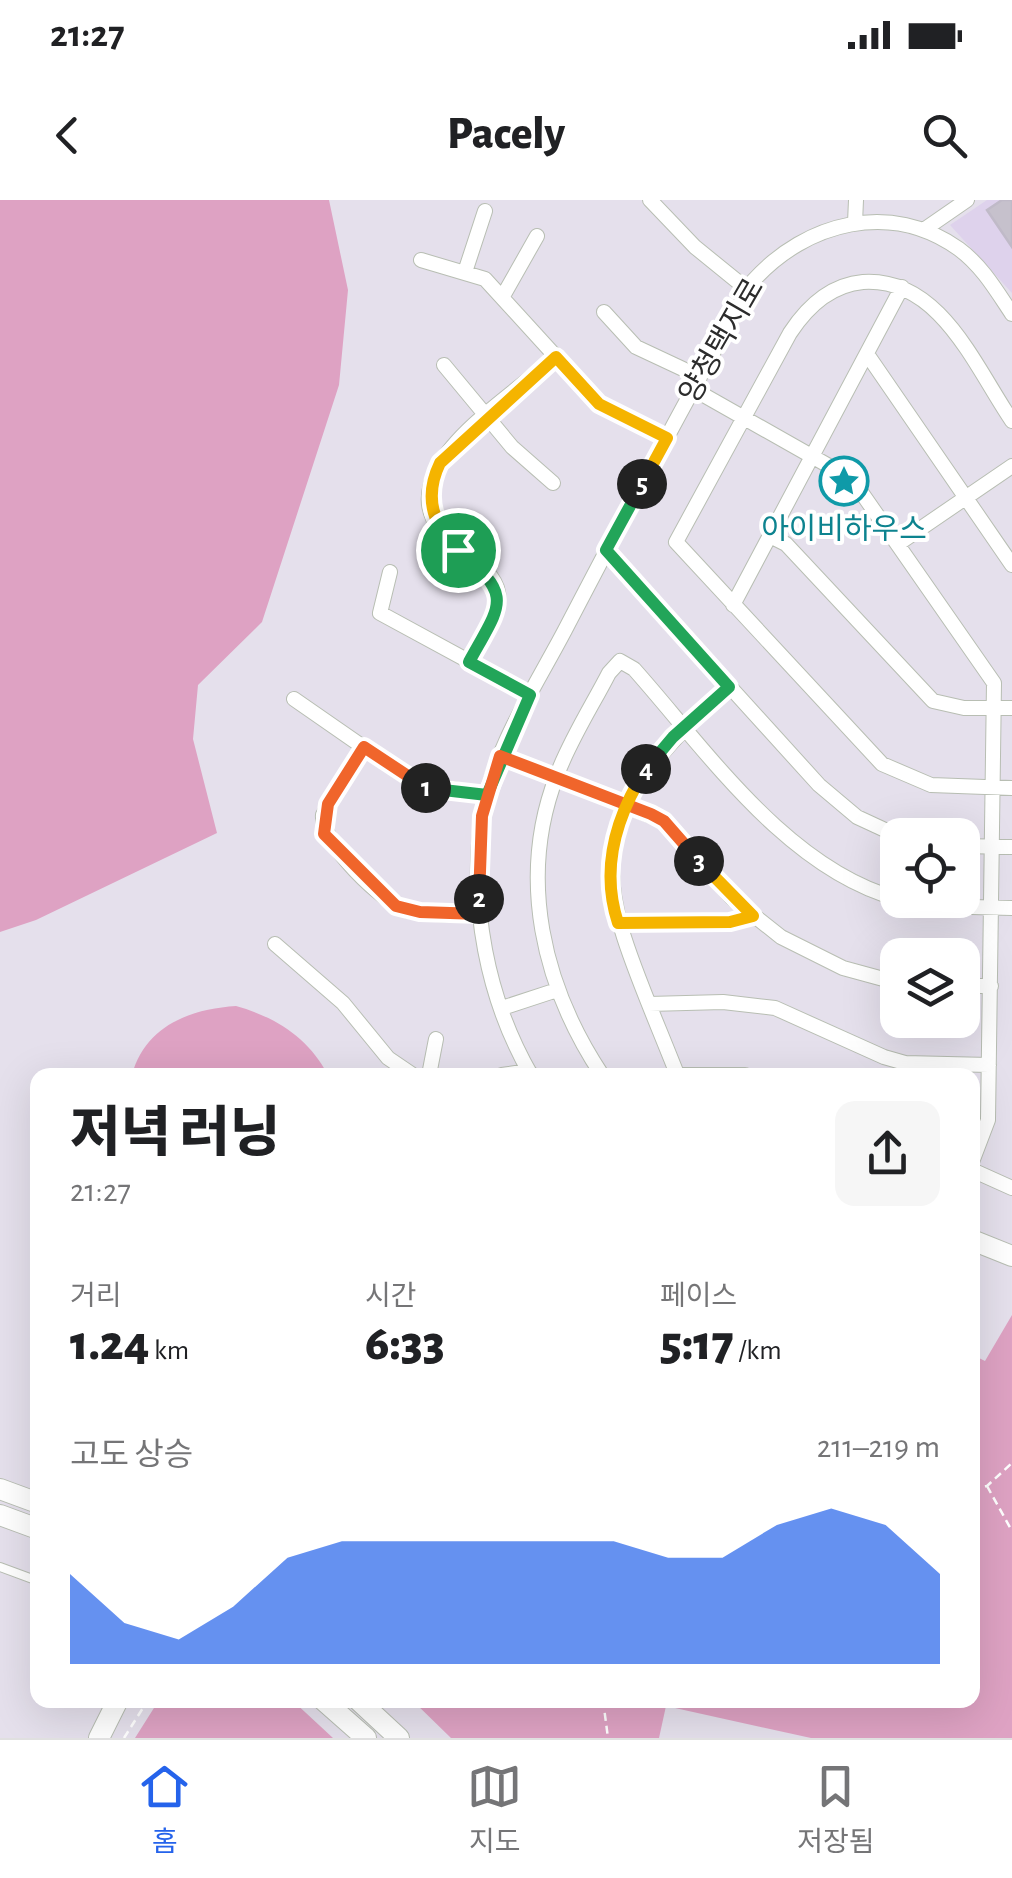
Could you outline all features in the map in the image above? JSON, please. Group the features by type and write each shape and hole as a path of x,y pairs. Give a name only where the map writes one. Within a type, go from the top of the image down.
{"main road":[{"path":"980,1243 1012,1256"},
{"path":"0,1490 30,1501"},
{"path":"0,1515 30,1526"},
{"path":"98,1738 114,1708"},
{"path":"333,1708 366,1738"},
{"path":"367,1708 399,1738"}],"street":[{"path":"650,200 695,247 748,290"},
{"path":"855,223 856,200"},
{"path":"926,229 967,200"},
{"path":"465,272 485,211"},
{"name":"양청택지로","path":"528,1068 502,1008 480,914 478,853 487,795 500,756 530,695 748,290 768,264 798,241 855,223 897,223 926,229 972,260 1012,314"},
{"path":"503,296 537,236"},
{"path":"421,260 485,279 599,404 667,438"},
{"path":"1012,420 934,308 902,287 854,283 811,305 790,333 676,542 882,764 932,785 1012,788"},
{"path":"733,605 902,287"},
{"path":"604,312 636,347 852,480 994,683 1004,708 995,788 988,1120 980,1141"},
{"path":"867,354 1012,565"},
{"path":"469,662 497,608 497,587 445,537 432,512 431,496 440,463 556,357"},
{"path":"444,365 486,417 553,483"},
{"path":"898,544 1012,466"},
{"path":"770,536 786,544 924,695 945,705 1004,708"},
{"path":"606,550 838,802 880,826"},
{"path":"390,572 380,613 530,695"},
{"path":"598,1068 557,990 541,925 537,876 542,826 556,778 609,672 620,661 634,669 804,852 853,882 880,893"},
{"path":"672,1068 618,923 611,861 626,805 646,768 729,687"},
{"path":"294,699 426,788 487,795"},
{"path":"364,747 323,815 330,842 396,906 420,912 480,914"},
{"path":"500,756 664,821 753,916 811,954 880,977"},
{"path":"980,847 1012,847"},
{"path":"980,906 1012,908"},
{"path":"618,923 730,922 753,916"},
{"path":"274,944 343,1004 388,1058 402,1068"},
{"path":"980,986 991,986"},
{"path":"502,1008 557,990"},
{"path":"649,1004 722,1002 775,1008 884,1058 905,1063 989,1065"},
{"path":"430,1068 436,1039"},
{"path":"980,1174 1012,1188"}],"lane":[{"path":"0,1567 30,1578"}],"path":[{"path":"980,1487 987,1486 1012,1463"},
{"path":"987,1486 1012,1531"},
{"path":"124,1738 143,1708"},
{"path":"604,1708 608,1738"}],"shaded area":[{"path":"0,200 329,200 348,290 339,385 262,622 198,685 193,739 217,833 36,920 0,932"},
{"path":"987,200 1012,200 1012,293 950,225"},
{"path":"236,1006 289,1030 324,1068 134,1068 158,1032 186,1016"},
{"path":"1012,1315 1012,1738 811,1738 675,1708 980,1708 980,1358 985,1361"},
{"path":"154,1708 301,1708 333,1738 135,1738"},
{"path":"420,1708 666,1708 659,1738 451,1738"}],"building":[{"path":"1002,200 1012,200 1012,247 987,210"}],"place":[{"name":"아이비하우스","path":"844,481"}],"route":[{"path":"458,550 445,537 432,512 432,479 440,463 556,357 599,404 667,438 606,550 729,687 660,750 632,792 626,805 620,819 614,837 611,888 615,912 618,923 730,922 753,916 732,898 664,821 651,814 626,805 614,801 500,756 482,816 478,853 480,914 420,912 396,906 330,842 324,834 323,815 364,747 415,784 487,795 492,776 500,756 530,695 469,662 497,608 498,595 492,580 458,550"}]}
